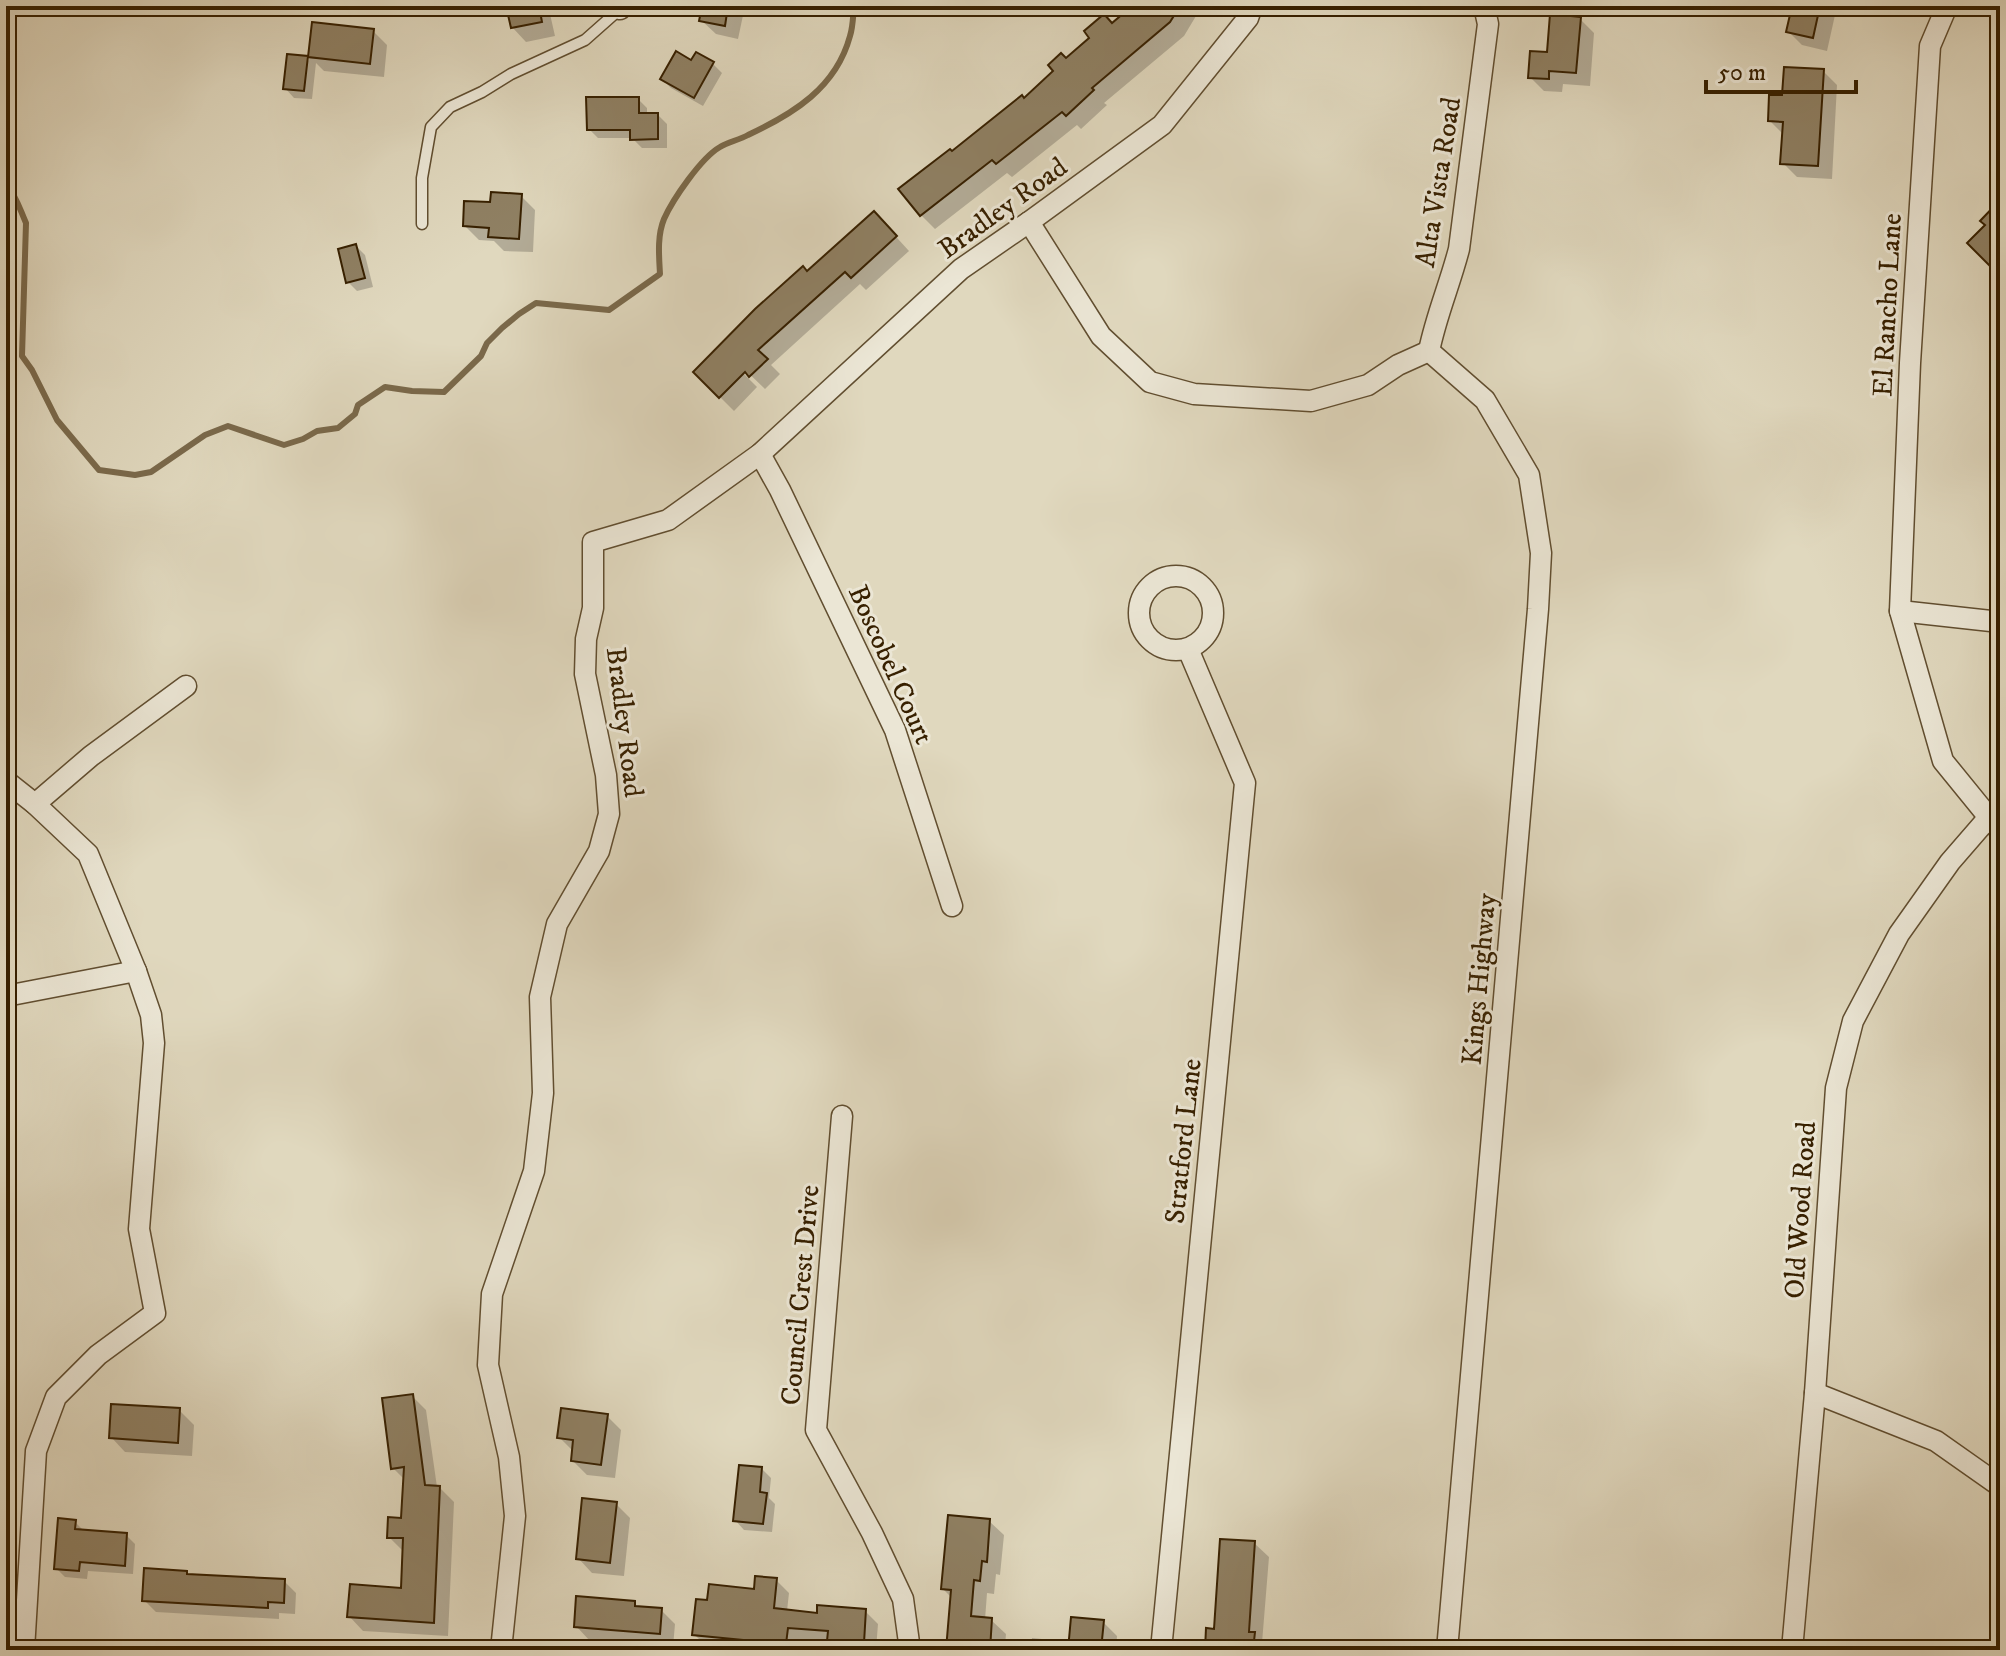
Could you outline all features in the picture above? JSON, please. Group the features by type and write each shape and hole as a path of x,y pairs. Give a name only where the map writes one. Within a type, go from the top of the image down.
{"street":[{"name":"Bradley Road","path":"501,1650 515,1516 509,1457 488,1365 492,1294 534,1171 543,1093 540,997 557,924 599,851 609,814 606,775 585,674 586,639 593,608 593,542 668,520 760,454 961,269 1162,125 1248,18 1252,6"},
{"name":"Alta Vista Road","path":"1429,351 1459,249 1488,24 1484,6"},
{"name":"El Rancho Lane","path":"1947,6 1930,46 1910,363 1900,611 1943,761 1995,824"},
{"path":"1029,222 1101,336 1150,382 1194,394 1311,401 1368,385 1398,365 1429,351"},
{"name":"Kings Highway","path":"1429,351 1485,400 1529,475 1541,553 1536,641 1447,1650"},
{"name":"Boscobel Court","path":"760,454 895,730 952,906"},
{"path":"1900,611 2000,622"},
{"name":"Stratford Lane","path":"1161,1650 1245,783 1188,649"},
{"path":"35,804 91,756 186,686"},
{"path":"6,781 88,854 136,971 151,1015 154,1043 139,1229 155,1313 98,1355 56,1397 36,1451 24,1650"},
{"name":"Old Wood Road","path":"1792,1650 1815,1393 1836,1088 1853,1021 1899,934 1950,862 1995,824"},
{"path":"6,996 136,971"},
{"name":"Council Crest Drive","path":"842,1116 816,1430 872,1533 903,1599 910,1650"},
{"path":"1815,1393 1936,1441 2000,1486"}],"lane":[{"path":"422,224 422,178 431,127 450,107 511,74 585,40 620,8"}],"building":[{"path":"506,6 539,6 542,22 511,28"},
{"path":"702,6 728,6 725,26 699,21"},
{"path":"1132,6 1180,6 1170,22 1092,88 1094,90 1066,116 1062,112 996,164 992,160 920,216 898,189 1022,95 1024,98 1053,71 1048,65 1061,53 1066,58 1089,38 1084,31 1104,14 1112,23"},
{"path":"1792,6 1820,6 1813,38 1786,32"},
{"path":"1550,14 1581,17 1576,73 1549,71 1549,79 1528,78 1530,51 1547,52"},
{"path":"312,22 374,29 370,64 308,57"},
{"path":"676,51 691,60 696,52 714,62 694,98 660,79"},
{"path":"287,54 308,56 304,91 283,89"},
{"path":"1784,67 1824,69 1818,166 1780,164 1783,122 1768,121 1769,95 1782,95"},
{"path":"586,97 639,97 639,113 658,113 658,139 630,140 630,130 587,130"},
{"path":"491,192 522,194 519,239 488,237 489,228 463,226 464,201 490,202"},
{"path":"2000,200 2000,255 1990,266 1967,243 1985,225 1980,221"},
{"path":"874,211 897,236 851,278 845,272 758,350 768,359 749,377 745,372 719,398 693,372 803,266 807,271"},
{"path":"356,244 365,278 346,283 338,249"},
{"path":"413,1394 425,1485 440,1486 434,1623 347,1617 350,1584 401,1588 403,1538 387,1538 388,1517 401,1518 404,1467 391,1469 382,1398"},
{"path":"111,1404 180,1408 178,1443 109,1438"},
{"path":"561,1408 608,1414 601,1465 571,1461 573,1440 557,1438"},
{"path":"739,1465 762,1467 760,1492 767,1493 763,1524 733,1521"},
{"path":"582,1498 617,1502 610,1563 576,1559"},
{"path":"948,1515 990,1519 987,1562 982,1561 980,1581 974,1580 971,1616 992,1618 990,1650 946,1650 951,1590 941,1589"},
{"path":"58,1518 76,1520 75,1529 127,1533 125,1566 80,1562 79,1571 54,1569"},
{"path":"1220,1539 1255,1541 1249,1632 1255,1632 1253,1650 1205,1650 1206,1628 1214,1629"},
{"path":"144,1568 187,1571 187,1574 285,1579 284,1603 268,1602 268,1608 142,1601"},
{"path":"755,1576 777,1578 774,1608 817,1613 817,1605 866,1609 864,1643 827,1641 828,1631 788,1628 786,1644 692,1635 696,1599 707,1600 709,1584 754,1589"},
{"path":"576,1596 635,1601 635,1606 662,1608 660,1634 574,1627"},
{"path":"1071,1617 1104,1620 1101,1650 1068,1650"}],"waterway":[{"path":"6,183 26,223 22,356 57,420 99,470 135,475 151,472 205,435 228,426 284,445 317,431 338,428 355,414 358,405 385,387 444,392 481,356 487,343 502,328 536,303 609,310 660,274 662,226 688,180 704,160 720,147 781,118 823,85 843,54 851,33 854,6"}]}
